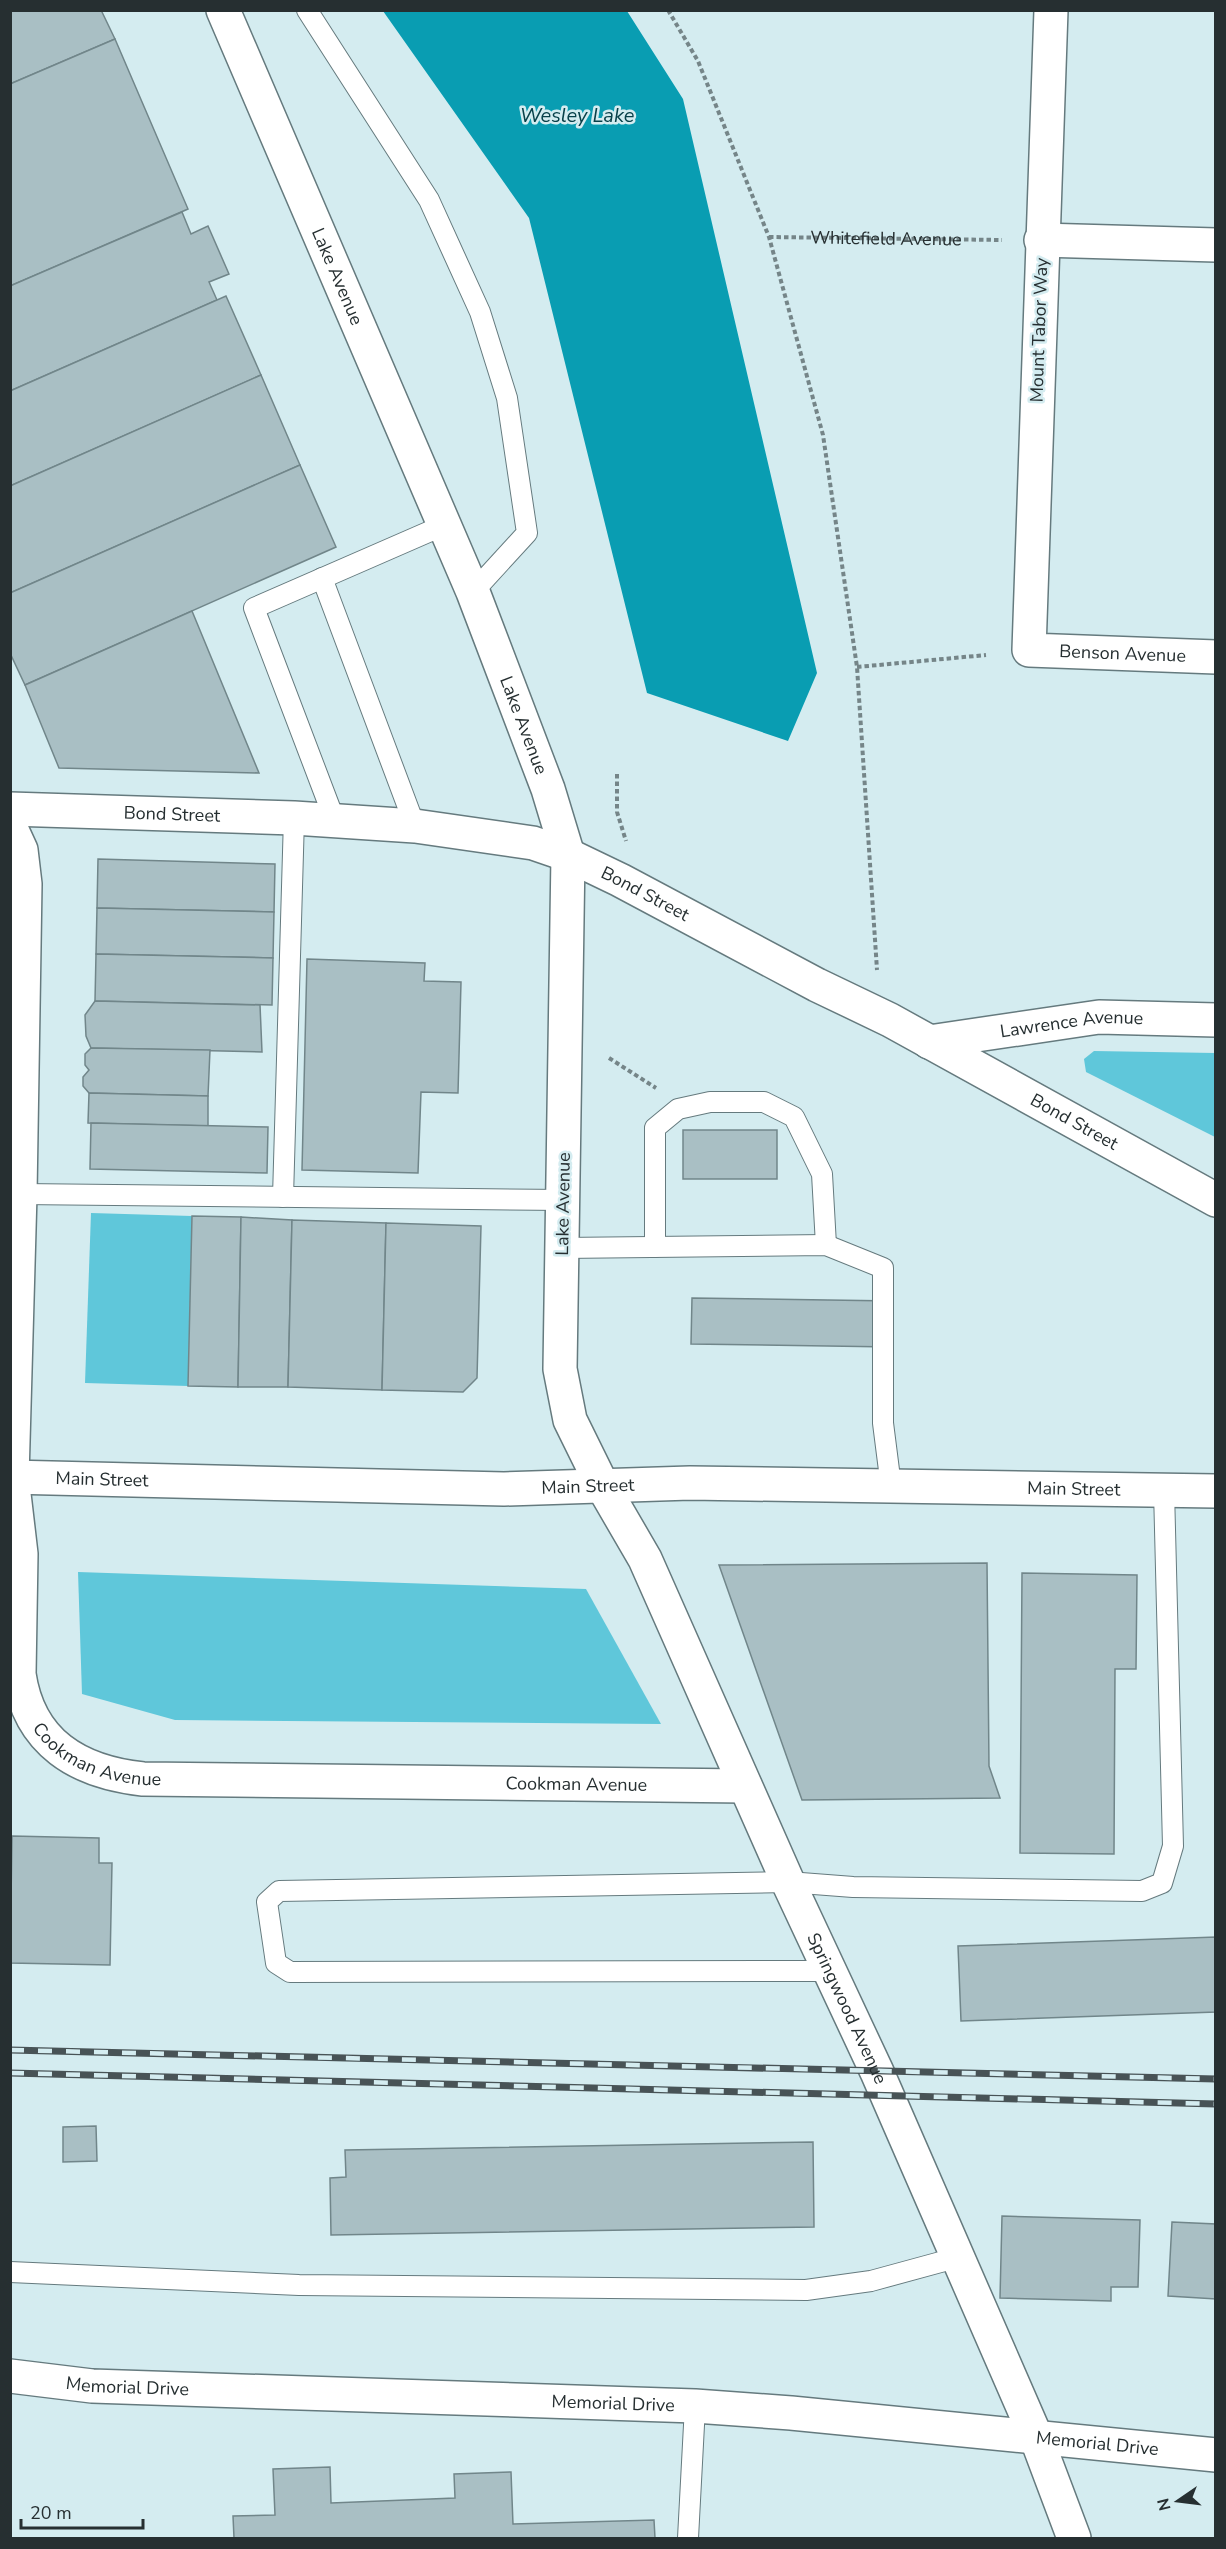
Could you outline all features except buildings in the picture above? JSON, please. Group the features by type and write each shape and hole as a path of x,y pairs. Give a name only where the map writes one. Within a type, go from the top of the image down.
{"street":[{"name":"Lake Avenue","path":"223,10 442,526 473,592 548,789 568,855 560,1369 570,1420 602,1485"},
{"path":"1029,10 1051,44"},
{"name":"Mount Tabor Way","path":"1029,650 1041,240 1052,10"},
{"path":"1041,240 1215,245"},
{"name":"Benson Avenue","path":"1029,650 1215,657"},
{"name":"Bond Street","path":"10,809 335,820 415,826 533,843 568,855 620,880 929,1042 1215,1200"},
{"name":"Cookman Avenue","path":"10,826 21,850 25,884 20,1194 11,1478 21,1554 19,1674 22,1693 37,1726 59,1749 90,1768 143,1779 745,1786"},
{"name":"Lawrence Avenue","path":"929,1042 1099,1017 1215,1020"},
{"name":"Main Street","path":"11,1478 504,1489 690,1483 1215,1491"},
{"name":"Springwood Avenue","path":"602,1485 645,1559 788,1882 877,2072 1036,2437 1074,2538"},
{"name":"Memorial Drive","path":"10,2376 93,2386 695,2406 803,2414 1215,2455"}],"lane":[{"path":"307,10 429,200 480,312 507,398 527,533 473,592"},
{"path":"335,820 255,608 442,526"},
{"path":"322,578 415,826"},
{"path":"283,1197 294,818"},
{"path":"655,1247 655,1128 678,1108 710,1102 764,1102 794,1117 822,1174 826,1245"},
{"path":"20,1194 564,1200"},
{"path":"562,1248 826,1245 883,1268 883,1423 891,1486"},
{"path":"829,1971 290,1972 276,1963 267,1902 279,1891 788,1882 853,1887 1142,1891 1162,1883 1173,1846 1164,1490"},
{"path":"10,2272 298,2284 806,2290 871,2281 959,2257"},
{"path":"688,2538 695,2406"}],"path":[{"path":"668,10 698,60 770,237 823,435 857,667 877,970"},
{"name":"Whitefield Avenue","path":"770,237 1002,240"},
{"path":"857,667 986,655"},
{"path":"617,774 616,812 627,844"}],"shaded area":[{"path":"1094,1051 1215,1053 1215,1137 1086,1072 1084,1059"},
{"path":"91,1213 192,1216 188,1386 85,1383"},
{"path":"78,1572 586,1589 661,1724 175,1720 82,1694"}],"water":[{"name":"Wesley Lake","path":"383,11 627,11 683,99 817,673 788,741 647,693 529,218"}],"railway":[{"path":"10,2050 1216,2079"},
{"path":"10,2073 1216,2104"}]}
